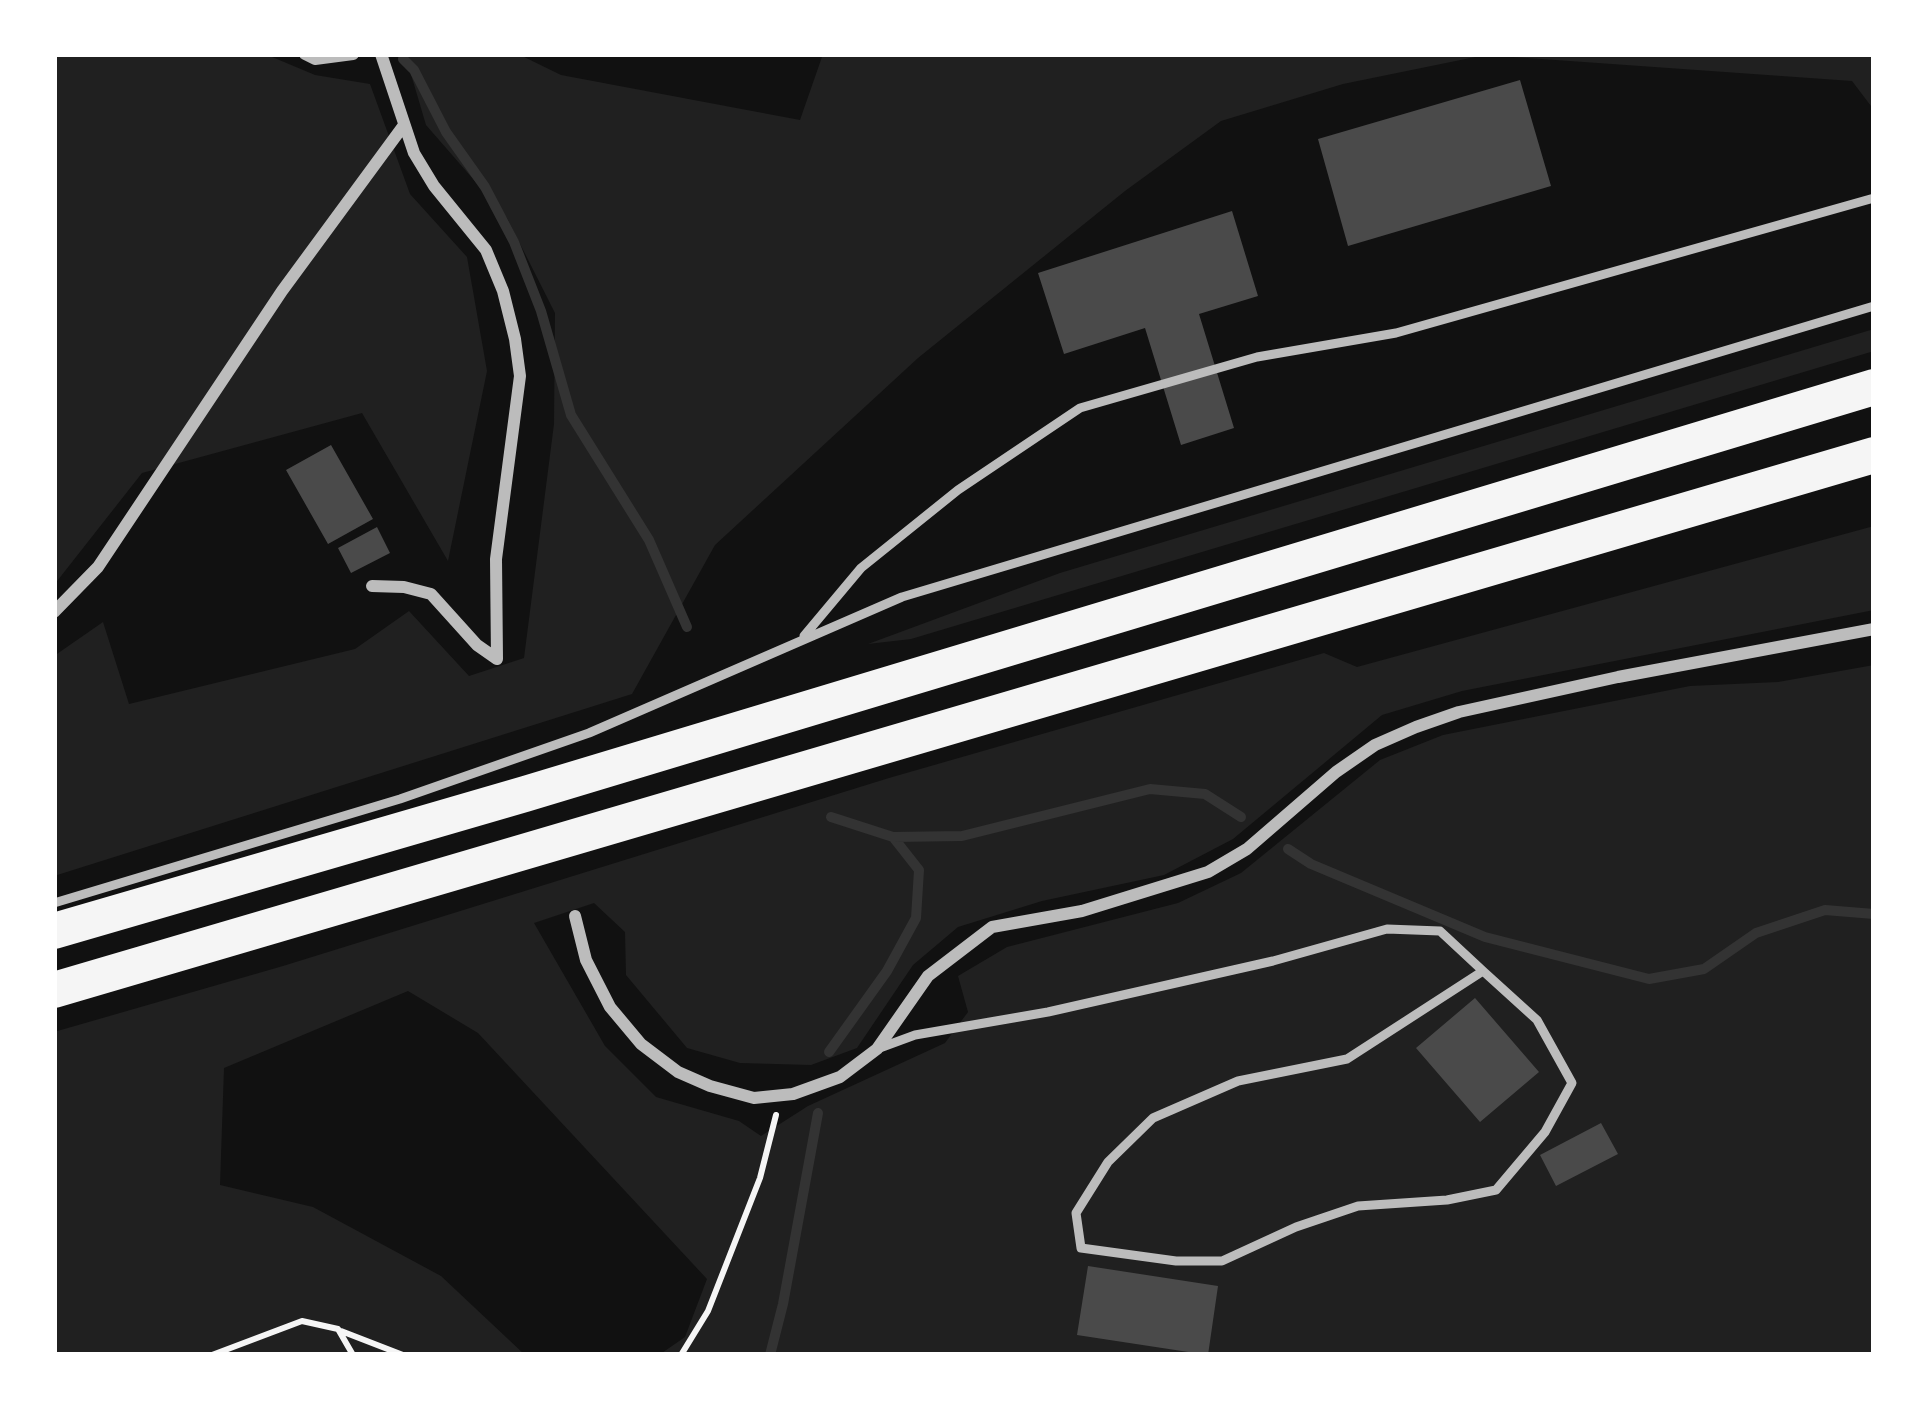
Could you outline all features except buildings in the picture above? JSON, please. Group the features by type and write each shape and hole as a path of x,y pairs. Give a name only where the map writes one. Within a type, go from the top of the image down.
{"highway":[{"path":"54,932 1874,387"},
{"path":"54,990 1872,456"}],"street":[{"path":"305,54 315,58 352,54"},
{"path":"372,586 431,594 476,644 497,659 496,559 520,376 515,339 486,250 434,186 404,125 381,54"},
{"path":"54,613 98,567 281,291 404,125"},
{"path":"575,916 586,960 641,1044 678,1072 710,1086 754,1098 779,1096 840,1076 877,1049 928,976 992,927 1082,911 1208,872 1247,849 1349,763 1416,727 1459,712 1599,681 1874,629"}],"lane":[{"path":"801,640 861,568 958,490 1080,408 1257,357 1396,333 1874,198"},
{"path":"54,903 463,777 589,733 902,596 1874,306"},
{"path":"877,1049 915,1035 1048,1012 1228,971 1387,928 1440,931 1537,1020 1572,1083 1545,1132 1496,1190 1447,1200 1358,1206 1296,1227 1222,1261 1175,1261 1082,1248 1076,1213 1108,1162 1153,1118 1238,1081 1347,1059 1483,971"}],"path":[{"path":"681,1355 708,1311 760,1178 779,1096"},
{"path":"212,1355 302,1321 403,1355"},
{"path":"338,1330 352,1355"}],"shaded area":[{"path":"54,54 265,54 315,75 370,84 410,194 467,257 487,371 448,561 362,413 142,473 54,585"},
{"path":"405,54 518,54 561,75 800,120 823,54 1874,54 1874,110 1852,81 1485,55 1343,84 1221,121 1125,191 918,358 715,545 632,694 54,876 54,656 103,622 129,704 355,649 409,611 469,676 524,658 554,424 555,313 507,218 426,125"},
{"path":"1874,329 1874,351 911,639 868,644 1060,573"},
{"path":"1874,526 1874,610 1462,691 1382,715 1233,839 1164,875 1042,901 958,927 913,965 857,1048 811,1065 740,1063 687,1048 626,975 625,932 594,903 534,923 605,1046 656,1097 739,1121 761,1136 808,1106 945,1043 968,1012 958,976 1007,947 1178,903 1241,873 1380,760 1443,735 1690,686 1778,682 1874,665 1874,1355 659,1355 685,1337 707,1279 478,1033 408,991 224,1068 220,1185 313,1207 441,1276 525,1355 54,1355 54,1032 889,778 1324,653 1357,667"}],"waterway":[{"path":"403,59 485,187 514,242 541,311 571,415 649,540 687,627"},
{"path":"831,817 893,837 962,836 1150,789 1205,794 1241,817"},
{"path":"829,1052 887,971 916,918 919,870 893,837"},
{"path":"1288,849 1311,864 1485,937 1649,979 1704,969 1756,933 1825,910 1874,914"},
{"path":"770,1355 818,1113"}]}
